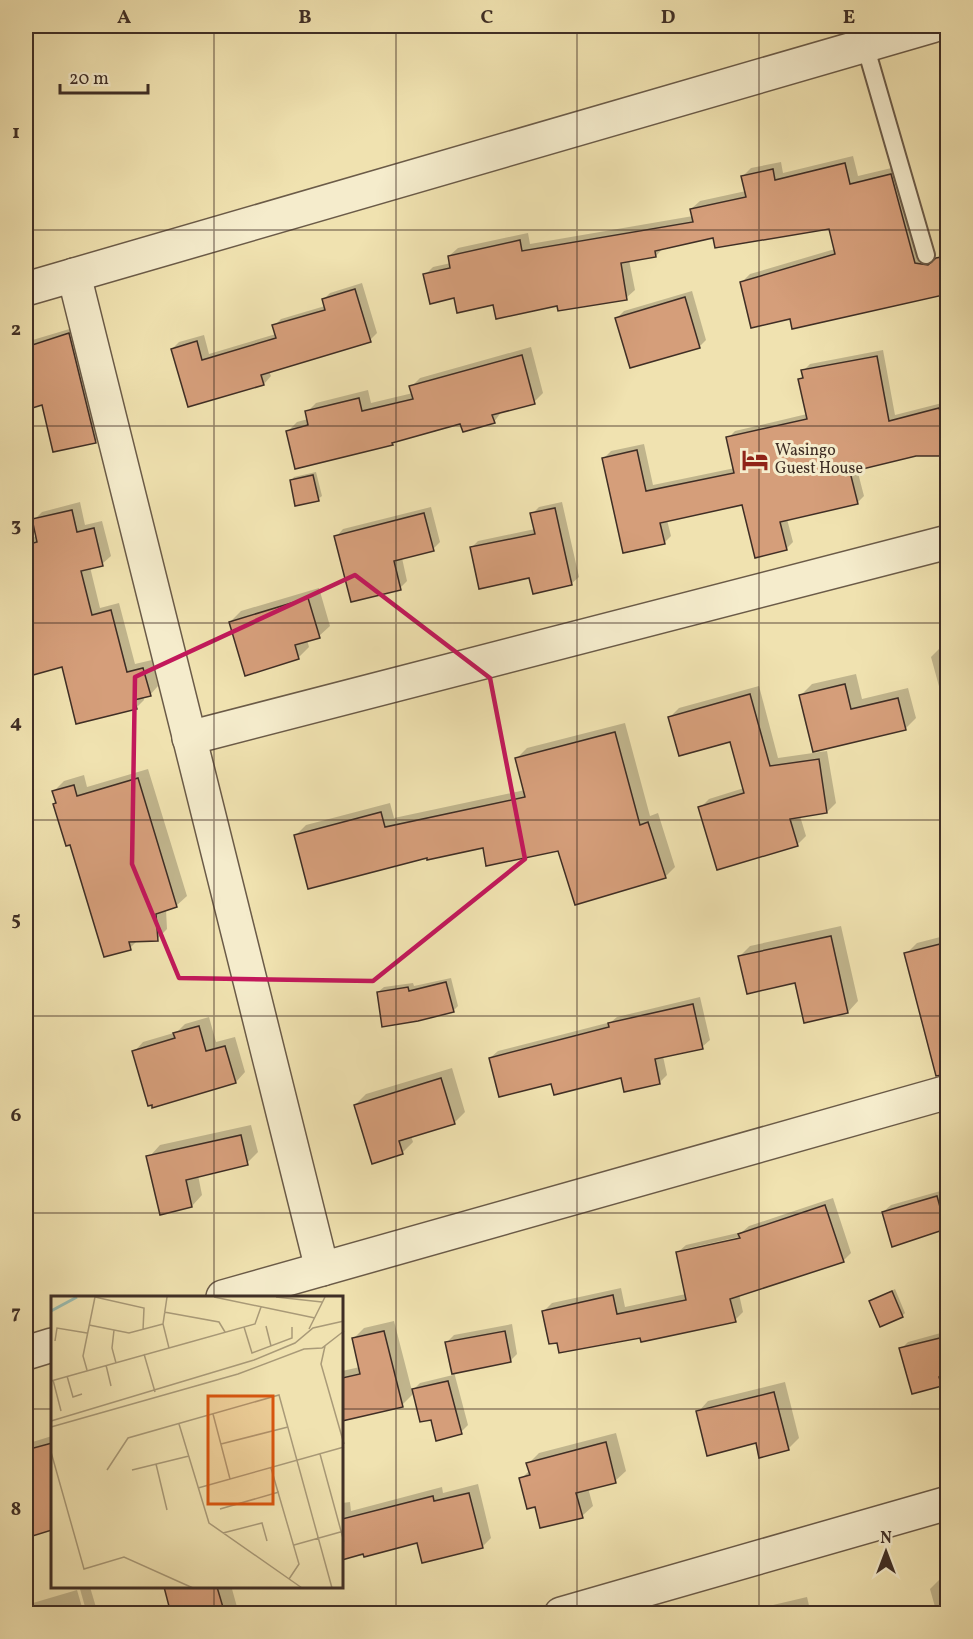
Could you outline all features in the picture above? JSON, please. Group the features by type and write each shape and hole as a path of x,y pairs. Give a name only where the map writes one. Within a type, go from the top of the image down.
{"street":[{"path":"26,289 932,26"},
{"path":"74,275 322,1269"},
{"path":"189,738 948,542"},
{"path":"227,1296 948,1092"},
{"path":"26,1353 51,1345"},
{"path":"561,1614 948,1503"}],"lane":[{"path":"865,45 926,255"}],"highlighted area":[{"path":"355,575 490,678 525,859 373,981 179,978 132,864 135,677"}],"building":[{"path":"845,163 850,184 891,174 915,263 928,265 941,257 948,283 948,294 792,329 790,319 751,328 740,282 835,254 829,229 715,248 713,238 655,251 656,257 621,263 627,300 558,311 557,306 496,319 493,305 457,313 454,298 430,304 423,274 450,268 448,256 520,240 522,251 693,222 690,209 746,197 741,176 773,169 775,180"},
{"path":"355,289 371,342 261,375 264,385 188,407 171,349 197,341 202,360 276,338 272,325 325,310 322,299"},
{"path":"685,297 700,348 630,368 615,318"},
{"path":"69,333 96,443 53,452 42,405 26,410 26,347"},
{"path":"522,355 535,404 492,415 495,423 463,432 460,424 392,443 393,445 295,469 286,431 308,425 305,411 359,398 362,411 413,399 409,386"},
{"path":"877,356 889,421 939,408 948,438 948,456 916,456 850,472 858,504 780,522 787,550 755,558 742,505 660,523 665,544 623,553 602,458 637,450 646,491 734,473 726,437 807,419 798,379 803,378 801,370"},
{"path":"313,475 319,501 295,506 290,480"},
{"path":"555,508 572,585 533,594 529,578 479,589 470,547 535,534 530,513"},
{"path":"72,510 77,532 94,528 103,566 81,571 92,615 111,610 127,672 143,668 151,696 134,700 137,709 76,724 62,667 26,677 26,545 37,542 32,519"},
{"path":"424,513 434,551 394,561 401,590 351,602 334,536"},
{"path":"308,598 320,638 295,645 299,659 245,676 229,622"},
{"path":"845,684 851,709 898,698 906,730 813,752 799,695"},
{"path":"750,694 770,766 819,759 827,813 790,819 798,846 717,870 698,807 744,793 730,742 679,756 668,717"},
{"path":"615,732 640,825 648,822 666,878 575,905 558,851 486,866 483,848 427,860 427,858 308,889 294,835 381,812 385,827 525,797 515,758"},
{"path":"138,778 177,907 156,914 158,941 129,942 131,950 104,957 70,845 66,846 53,804 56,803 52,791 74,785 77,796"},
{"path":"831,936 848,1013 804,1023 795,983 747,994 738,956"},
{"path":"948,942 948,1074 936,1076 904,953"},
{"path":"446,982 454,1012 382,1027 377,992 408,987 409,991"},
{"path":"693,1004 703,1049 655,1059 660,1084 624,1092 621,1078 554,1095 551,1084 499,1097 489,1058 609,1027 608,1023"},
{"path":"199,1026 206,1051 225,1046 236,1083 152,1108 152,1105 148,1106 132,1051 175,1038 173,1033"},
{"path":"441,1078 455,1124 399,1141 403,1154 372,1164 354,1105"},
{"path":"241,1135 248,1165 186,1180 192,1207 160,1215 146,1156"},
{"path":"937,1196 946,1229 892,1247 882,1212"},
{"path":"825,1205 844,1262 730,1299 736,1322 641,1342 640,1338 559,1353 557,1343 549,1344 542,1311 613,1295 617,1314 686,1300 676,1252 740,1238 738,1234"},
{"path":"892,1291 903,1317 880,1327 869,1301"},
{"path":"384,1331 403,1407 344,1421 344,1378 360,1374 352,1338"},
{"path":"505,1331 511,1362 452,1374 445,1342"},
{"path":"948,1336 948,1374 939,1377 942,1386 912,1394 899,1348"},
{"path":"448,1381 462,1434 436,1441 431,1420 420,1422 412,1389"},
{"path":"774,1392 789,1450 759,1458 756,1443 707,1456 696,1411"},
{"path":"606,1442 616,1483 576,1493 583,1518 540,1528 535,1507 527,1509 519,1478 530,1475 526,1463"},
{"path":"51,1443 51,1530 26,1538 26,1450"},
{"path":"469,1493 483,1548 422,1563 417,1543 364,1557 363,1554 344,1559 344,1518 433,1496 434,1501"},
{"path":"164,1588 217,1588 225,1614 171,1614"}],"place":[{"name":"Wasingo Guest House","path":"755,460"}]}
